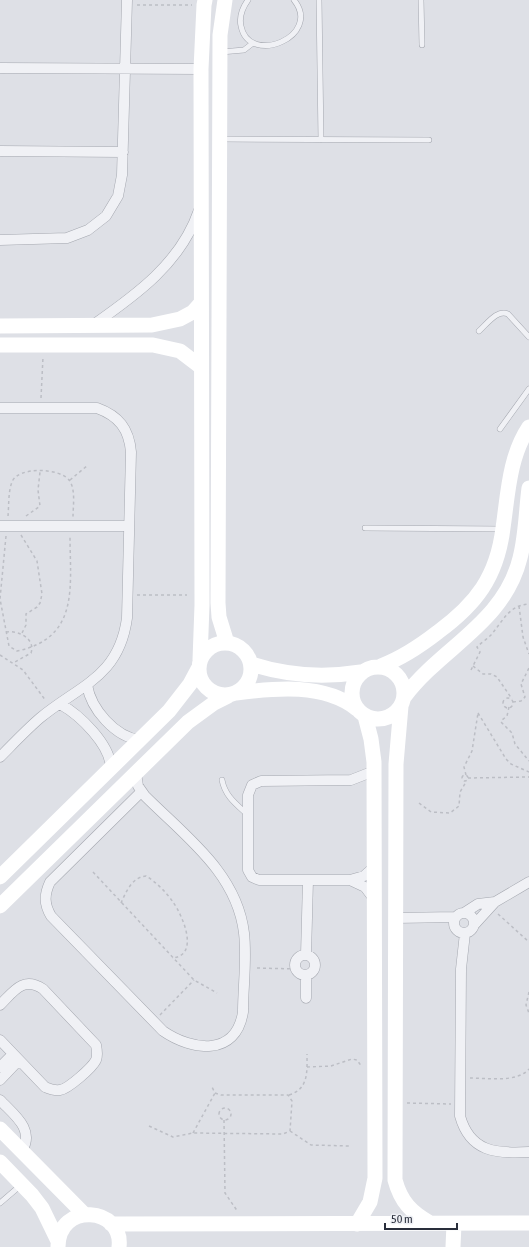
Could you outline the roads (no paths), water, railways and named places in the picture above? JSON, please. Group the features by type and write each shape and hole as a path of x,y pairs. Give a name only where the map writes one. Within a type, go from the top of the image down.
{"street":[{"path":"225,0 220,35 218,603 219,617 227,643"},
{"path":"0,240 67,238 88,230 106,216 118,196 122,175 127,2"},
{"path":"204,2 201,69 202,201 200,368 202,605 199,664 199,678 204,686 210,692 219,695 282,690 317,692 339,697 361,713 375,719 385,719 394,714 423,674 482,624 505,594 520,558 529,488"},
{"path":"0,68 201,69"},
{"path":"0,151 123,152"},
{"path":"93,325 134,296 168,262 195,222 202,201"},
{"path":"0,326 152,325 166,323 193,312 201,303"},
{"path":"0,345 153,345 180,352 200,368"},
{"path":"0,408 97,408 108,412 118,419 125,428 130,440 131,452 126,629 120,649 111,663 86,685 39,718 0,757"},
{"path":"357,1224 370,1202 374,1190 375,1166 374,771 371,739 361,713 352,700 351,690 354,680 361,672 370,667 381,666 419,647 466,609 478,596 490,575 500,547 514,456 529,427"},
{"path":"12,526 128,526"},
{"path":"0,878 140,740 180,698 204,653 211,647 227,643 243,650 251,664 251,673 248,682 243,688 205,709 188,722 0,906"},
{"path":"251,664 298,675 330,676 361,672"},
{"path":"381,666 391,670 399,676 404,686 396,764 395,1180 399,1194 406,1206 417,1216 430,1223"},
{"path":"86,685 91,701 106,719 124,736 140,740"},
{"path":"56,706 77,716 102,744 110,758 110,769"},
{"path":"374,771 351,780 256,782 249,790 248,870 252,877 259,880 350,880 364,876 374,867"},
{"path":"136,773 138,786 142,795 217,868 224,878 239,910 244,946 241,1022 236,1032 229,1040 220,1045 197,1046 173,1038 154,1022 51,916 47,908 45,899 46,890 50,882 142,795"},
{"path":"351,780 374,789"},
{"path":"119,790 142,795"},
{"path":"306,955 308,880"},
{"path":"350,880 365,887 374,899"},
{"path":"492,905 478,904 460,915 455,926 461,932 469,932 492,905 529,882"},
{"path":"396,918 460,915 472,917 474,925"},
{"path":"465,933 461,969 460,1116 463,1127 477,1144 487,1149 499,1152 529,1152"},
{"path":"306,955 313,959 315,965 313,972 306,975 300,974 296,969 297,959 306,955"},
{"path":"306,975 306,998"},
{"path":"0,1005 20,985 28,983 36,985 43,989 96,1045 97,1051 95,1062 68,1087 60,1090 52,1090 45,1087 0,1040"},
{"path":"0,1067 16,1057"},
{"path":"0,1080 16,1057"},
{"path":"0,1100 24,1127 26,1140 22,1151"},
{"path":"0,1129 84,1214"},
{"path":"0,1162 42,1208 58,1244"},
{"path":"375,1166 395,1166"},
{"path":"58,1244 61,1232 66,1223 74,1217 84,1214 99,1216 111,1224 118,1236 119,1247"},
{"path":"111,1224 529,1223"},
{"path":"453,1247 454,1224"}],"lane":[{"path":"248,0 242,13 241,27 247,39 253,43 265,46 272,45 293,35 301,22 299,7 294,0"},
{"path":"320,0 321,140"},
{"path":"421,0 422,45"},
{"path":"220,52 244,50 253,43"},
{"path":"220,139 429,140"},
{"path":"479,331 498,314 504,313 508,314 529,337"},
{"path":"500,429 529,390"},
{"path":"365,528 503,529"},
{"path":"222,780 223,787 231,801 248,816"},
{"path":"0,1203 21,1184"}]}
